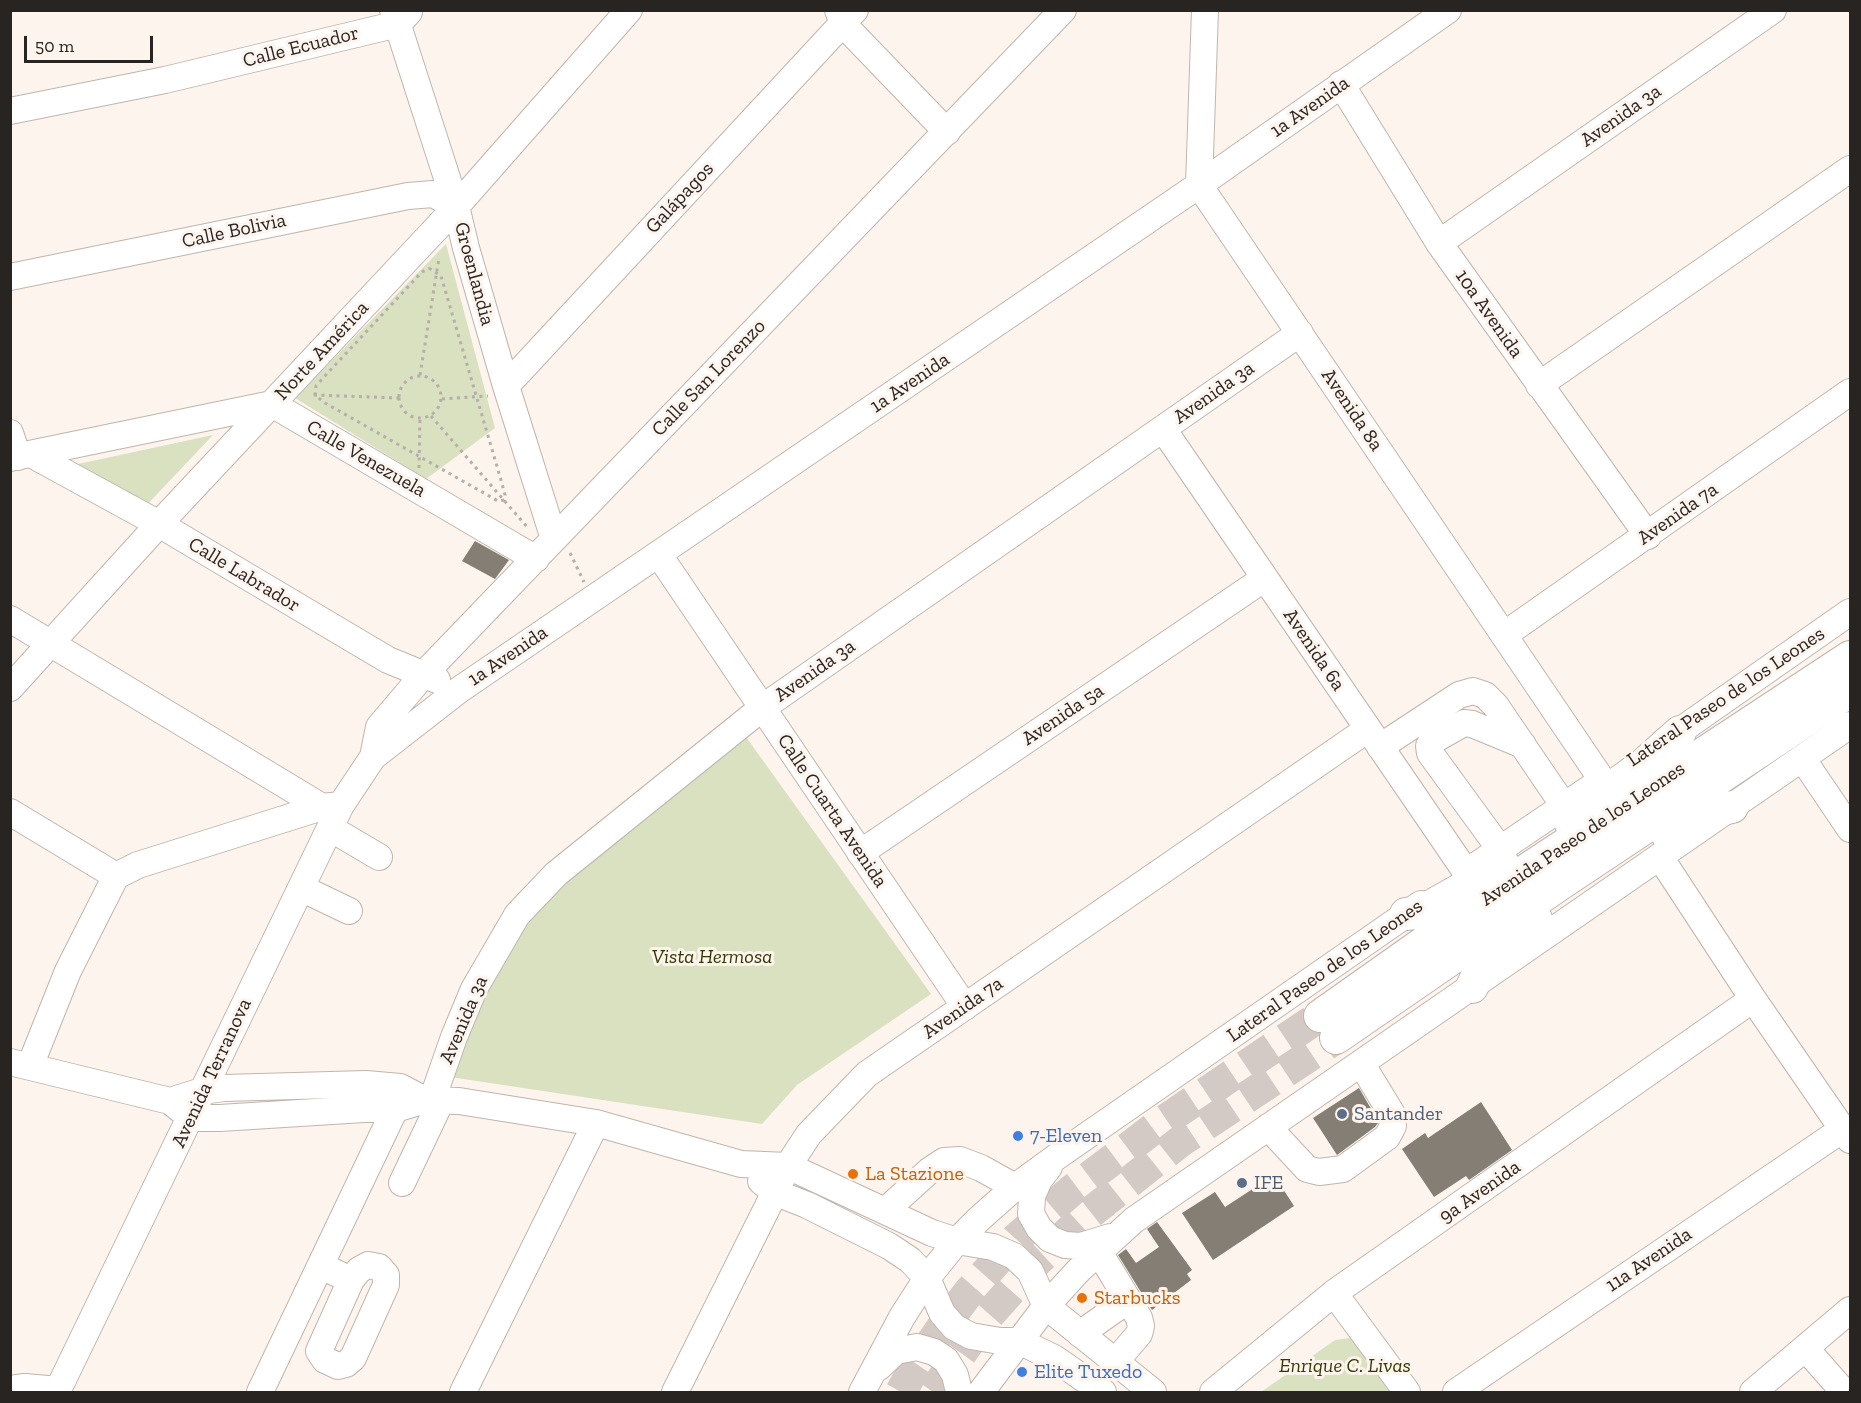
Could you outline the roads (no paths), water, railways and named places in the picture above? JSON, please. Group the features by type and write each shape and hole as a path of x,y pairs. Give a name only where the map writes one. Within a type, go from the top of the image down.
{"main road":[{"name":"Avenida Paseo de los Leones","path":"1851,657 1531,867 1328,1027 1560,885 1851,691"},
{"path":"1561,848 1572,821 1583,808 1651,758 1680,732"},
{"path":"1618,846 1640,846 1691,820 1732,807"},
{"path":"1406,914 1415,914 1426,909 1498,867 1521,863 1531,867"},
{"path":"1472,987 1478,974 1542,912 1560,885"}],"street":[{"name":"Norte América","path":"10,688 159,524 451,212 629,10"},
{"name":"Calle San Lorenzo","path":"373,757 380,727 424,674 1063,10"},
{"name":"1a Avenida","path":"373,757 459,690 1199,185 1449,10"},
{"name":"Avenida 3a","path":"1439,243 1773,10"},
{"name":"Groenlandia","path":"401,15 451,212 466,248 549,545"},
{"name":"Calle Ecuador","path":"10,111 165,80 401,15"},
{"path":"845,15 948,132"},
{"name":"Galápagos","path":"507,390 845,15"},
{"path":"1199,185 1211,15"},
{"name":"10a Avenida","path":"1341,84 1439,243 1648,536"},
{"path":"1539,385 1851,169"},
{"name":"Avenida 8a","path":"1199,185 1602,780"},
{"name":"Calle Bolivia","path":"10,277 408,196 433,194 451,212"},
{"name":"Avenida 3a","path":"402,1183 454,1037 474,989 517,915 556,874 762,708 1300,333"},
{"name":"Avenida 7a","path":"1504,635 1851,392"},
{"path":"17,451 277,399"},
{"name":"Calle Venezuela","path":"277,399 419,490 549,545"},
{"name":"Avenida 6a","path":"1163,429 1466,872"},
{"name":"Calle Labrador","path":"17,451 159,524 388,660 459,690"},
{"name":"Calle Cuarta Avenida","path":"659,555 965,1007"},
{"name":"Avenida 5a","path":"860,853 1265,578"},
{"name":"Lateral Paseo de los Leones","path":"865,1387 902,1317 927,1278 957,1241 1015,1187 1466,872 1602,780 1680,732 1851,612"},
{"path":"10,620 331,813 379,857"},
{"name":"Avenida 7a","path":"675,1392 788,1166 809,1134 867,1074 1374,738 1459,695 1473,691 1485,695 1496,705 1523,745"},
{"path":"1500,849 1430,753 1429,746 1432,741 1464,723 1472,724 1523,745 1564,806"},
{"path":"981,1392 1046,1306 1078,1271 1108,1243 1167,1196 1851,725"},
{"name":"Avenida Terranova","path":"57,1391 301,888 331,813 373,757"},
{"path":"1802,758 1851,829"},
{"path":"10,812 116,876"},
{"path":"331,813 138,865 116,876 20,1064 170,1101 191,1118 364,1109 398,1098"},
{"path":"1660,858 1753,999 1847,1135"},
{"path":"301,888 349,911"},
{"name":"9a Avenida","path":"1213,1392 1334,1293 1753,999"},
{"path":"1268,1126 1307,1169 1319,1172 1343,1169 1387,1137 1393,1126 1392,1114 1360,1063"},
{"path":"170,1101 202,1091 224,1088 366,1084 398,1098 459,1101 596,1123 741,1164 788,1166 932,1233 957,1241 993,1247 1014,1256 1030,1271 1046,1306 1153,1392"},
{"path":"260,1392 398,1098"},
{"path":"463,1392 596,1123"},
{"name":"11a Avenida","path":"1456,1392 1847,1135"},
{"path":"1059,1155 1039,1180 1032,1196 1031,1214 1039,1228 1050,1239 1065,1245 1108,1243"},
{"path":"885,1211 944,1161 960,1160 981,1168 1015,1187"},
{"path":"741,1164 774,1192 807,1205 889,1246 910,1260 927,1278 942,1313 954,1327 971,1336 1000,1341 1019,1341 1054,1358 1103,1392"},
{"path":"1108,1243 1128,1300 1141,1326 1139,1334 1115,1362"},
{"path":"321,1266 351,1280"},
{"path":"1334,1293 1407,1392"},
{"path":"1080,1334 1128,1300"},
{"path":"1753,1392 1851,1310"},
{"path":"865,1387 885,1359 896,1351 917,1347 934,1352 946,1360 955,1374 959,1392"},
{"path":"1806,1349 1844,1392"},
{"path":"10,1389 25,1387 57,1391"}],"tunnel":[{"path":"901,1392 943,1326 969,1292 1017,1238 1071,1191 1161,1123 1320,1016"},
{"path":"933,1392 987,1317 1037,1261 1085,1217 1181,1141 1336,1038"}],"place":[{"name":"Santander","path":"1342,1114"},
{"name":"7-Eleven","path":"1018,1136"},
{"name":"La Stazione","path":"853,1174"},
{"name":"IFE","path":"1242,1183"},
{"name":"Starbucks","path":"1082,1298"},
{"name":"Elite Tuxedo","path":"1022,1372"}],"park label":[{"name":"Vista Hermosa","path":"712,957"},
{"name":"Enrique C. Livas","path":"1345,1366"}]}
